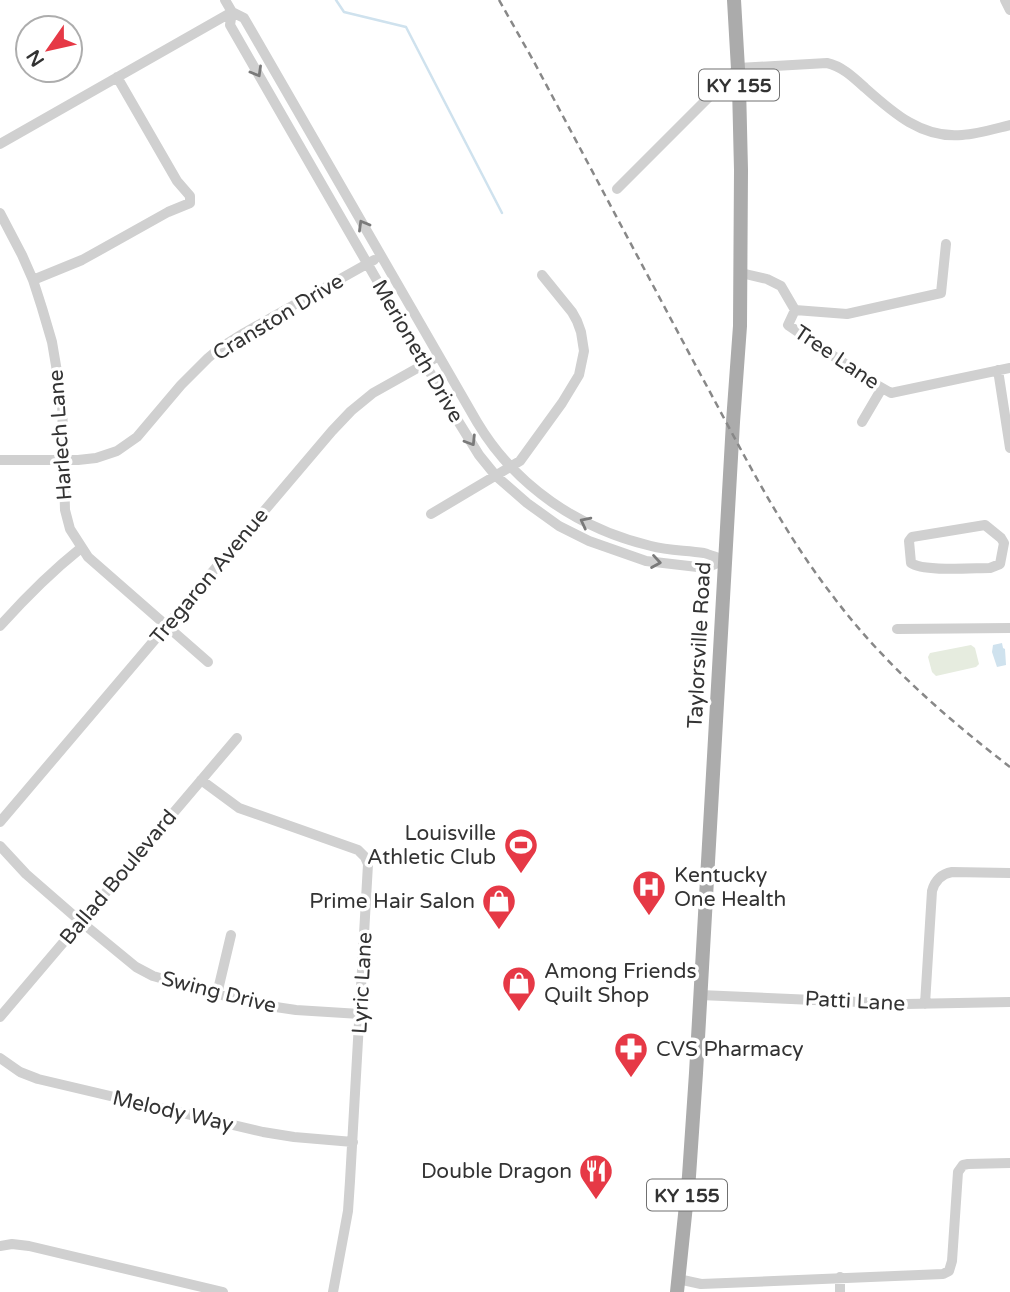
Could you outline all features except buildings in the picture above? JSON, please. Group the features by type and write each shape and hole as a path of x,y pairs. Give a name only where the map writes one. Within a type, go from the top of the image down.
{"main road":[{"name":"Taylorsville Road","path":"678,1285 689,1175 740,326 741,170 734,0"}],"street":[{"name":"Merioneth Drive","path":"225,0 232,12 230,25 425,364 480,455 496,476 559,526 589,541 653,562 706,568 725,560"},
{"path":"1005,0 1010,10"},
{"path":"0,144 232,12 244,18 490,444 510,467 551,502 604,531 661,549 706,554 725,560"},
{"path":"617,188 738,68 827,63 848,73 894,113 925,130 964,135 1010,125"},
{"path":"33,280 82,260 168,212 190,203 190,196 177,181 117,76"},
{"name":"Harlech Lane","path":"0,213 33,280 46,320 58,375 64,422 67,520 70,529 88,557 208,662"},
{"path":"795,310 846,314 941,293 946,244"},
{"name":"Cranston Drive","path":"0,460 96,458 124,447 137,437 181,386 220,348 381,256"},
{"name":"Tree Lane","path":"741,273 767,279 781,286 795,310 788,326 891,393 1010,368"},
{"path":"431,514 520,461 579,375 583,342 577,321 542,275"},
{"name":"Tregaron Avenue","path":"0,822 332,431 373,393 439,356"},
{"path":"998,370 1010,448"},
{"path":"862,422 882,388"},
{"path":"985,525 1007,543 1000,564 990,568 917,567 911,563 909,541 912,537 985,525"},
{"path":"0,626 36,587 81,548"},
{"path":"897,629 1010,628"},
{"name":"Ballad Boulevard","path":"0,1017 237,738"},
{"name":"Lyric Lane","path":"201,780 239,808 353,847 365,857 368,870 348,1211 333,1292"},
{"name":"Swing Drive","path":"0,846 26,874 80,921 136,967 153,976 217,994 296,1010 360,1014"},
{"path":"925,1004 932,891 936,881 945,873 952,872 1010,873"},
{"path":"217,994 231,934"},
{"name":"Patti Lane","path":"700,995 925,1004 1010,1002"},
{"name":"Melody Way","path":"0,1058 20,1072 38,1079 263,1132 294,1138 353,1142"},
{"path":"678,1285 937,1275 948,1271 952,1261 960,1168 968,1164 1010,1163"},
{"path":"0,1246 29,1246 223,1292"},
{"path":"840,1278 840,1292"}],"shaded area":[{"path":"971,645 975,648 979,664 976,667 936,676 932,672 928,657 930,653"}],"water":[{"path":"1002,643 1006,665 997,667 992,652 993,645"}],"waterway":[{"path":"336,0 344,12 406,27 502,213"}],"railway":[{"path":"499,0 744,455 794,541 851,620 893,665 938,708 1010,767"}],"place":[{"name":"Louisville Athletic Club","path":"521,875"},
{"name":"Kentucky One Health","path":"649,917"},
{"name":"Prime Hair Salon","path":"499,931"},
{"name":"Among Friends Quilt Shop","path":"519,1013"},
{"name":"CVS Pharmacy","path":"631,1079"},
{"name":"Double Dragon","path":"596,1201"}]}
